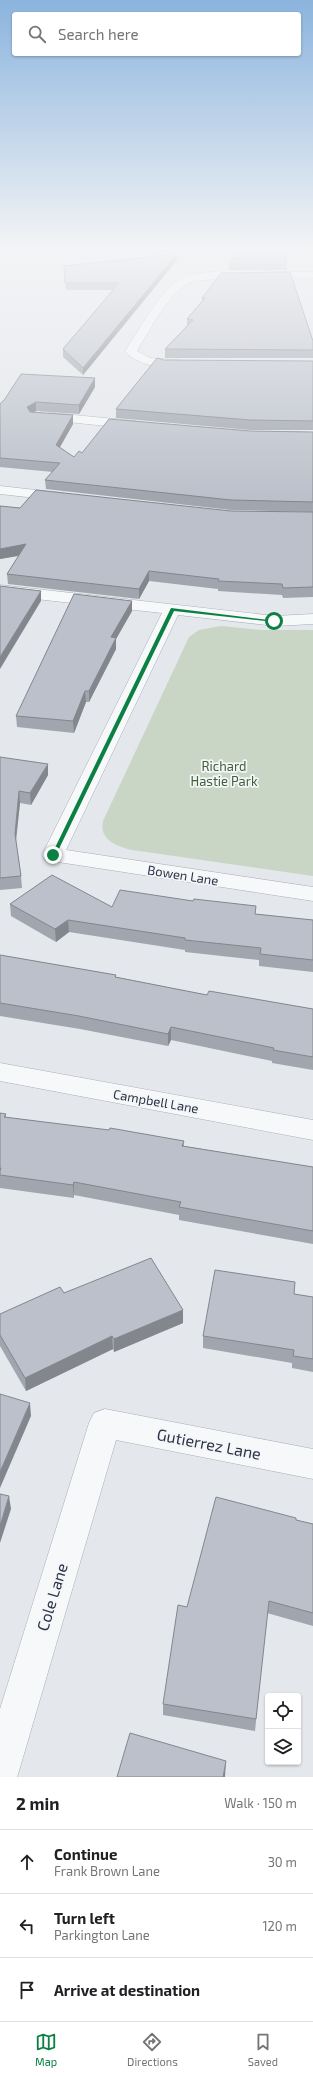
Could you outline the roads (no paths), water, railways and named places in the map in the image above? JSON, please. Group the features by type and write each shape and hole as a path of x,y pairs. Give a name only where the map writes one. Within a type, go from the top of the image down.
{"street":[{"path":"146,330 131,351 134,355 141,359 164,363 195,364"},
{"path":"36,416 147,426"},
{"path":"0,490 77,498"},
{"path":"0,590 274,621 313,619"},
{"name":"Bowen Lane","path":"172,609 53,855 313,894"},
{"name":"Campbell Lane","path":"0,1072 313,1130"},
{"name":"Gutierrez Lane","path":"105,1423 313,1464"},
{"name":"Cole Lane","path":"0,1771 105,1423"}],"park label":[{"name":"Richard Hastie Park","path":"224,774"}]}
